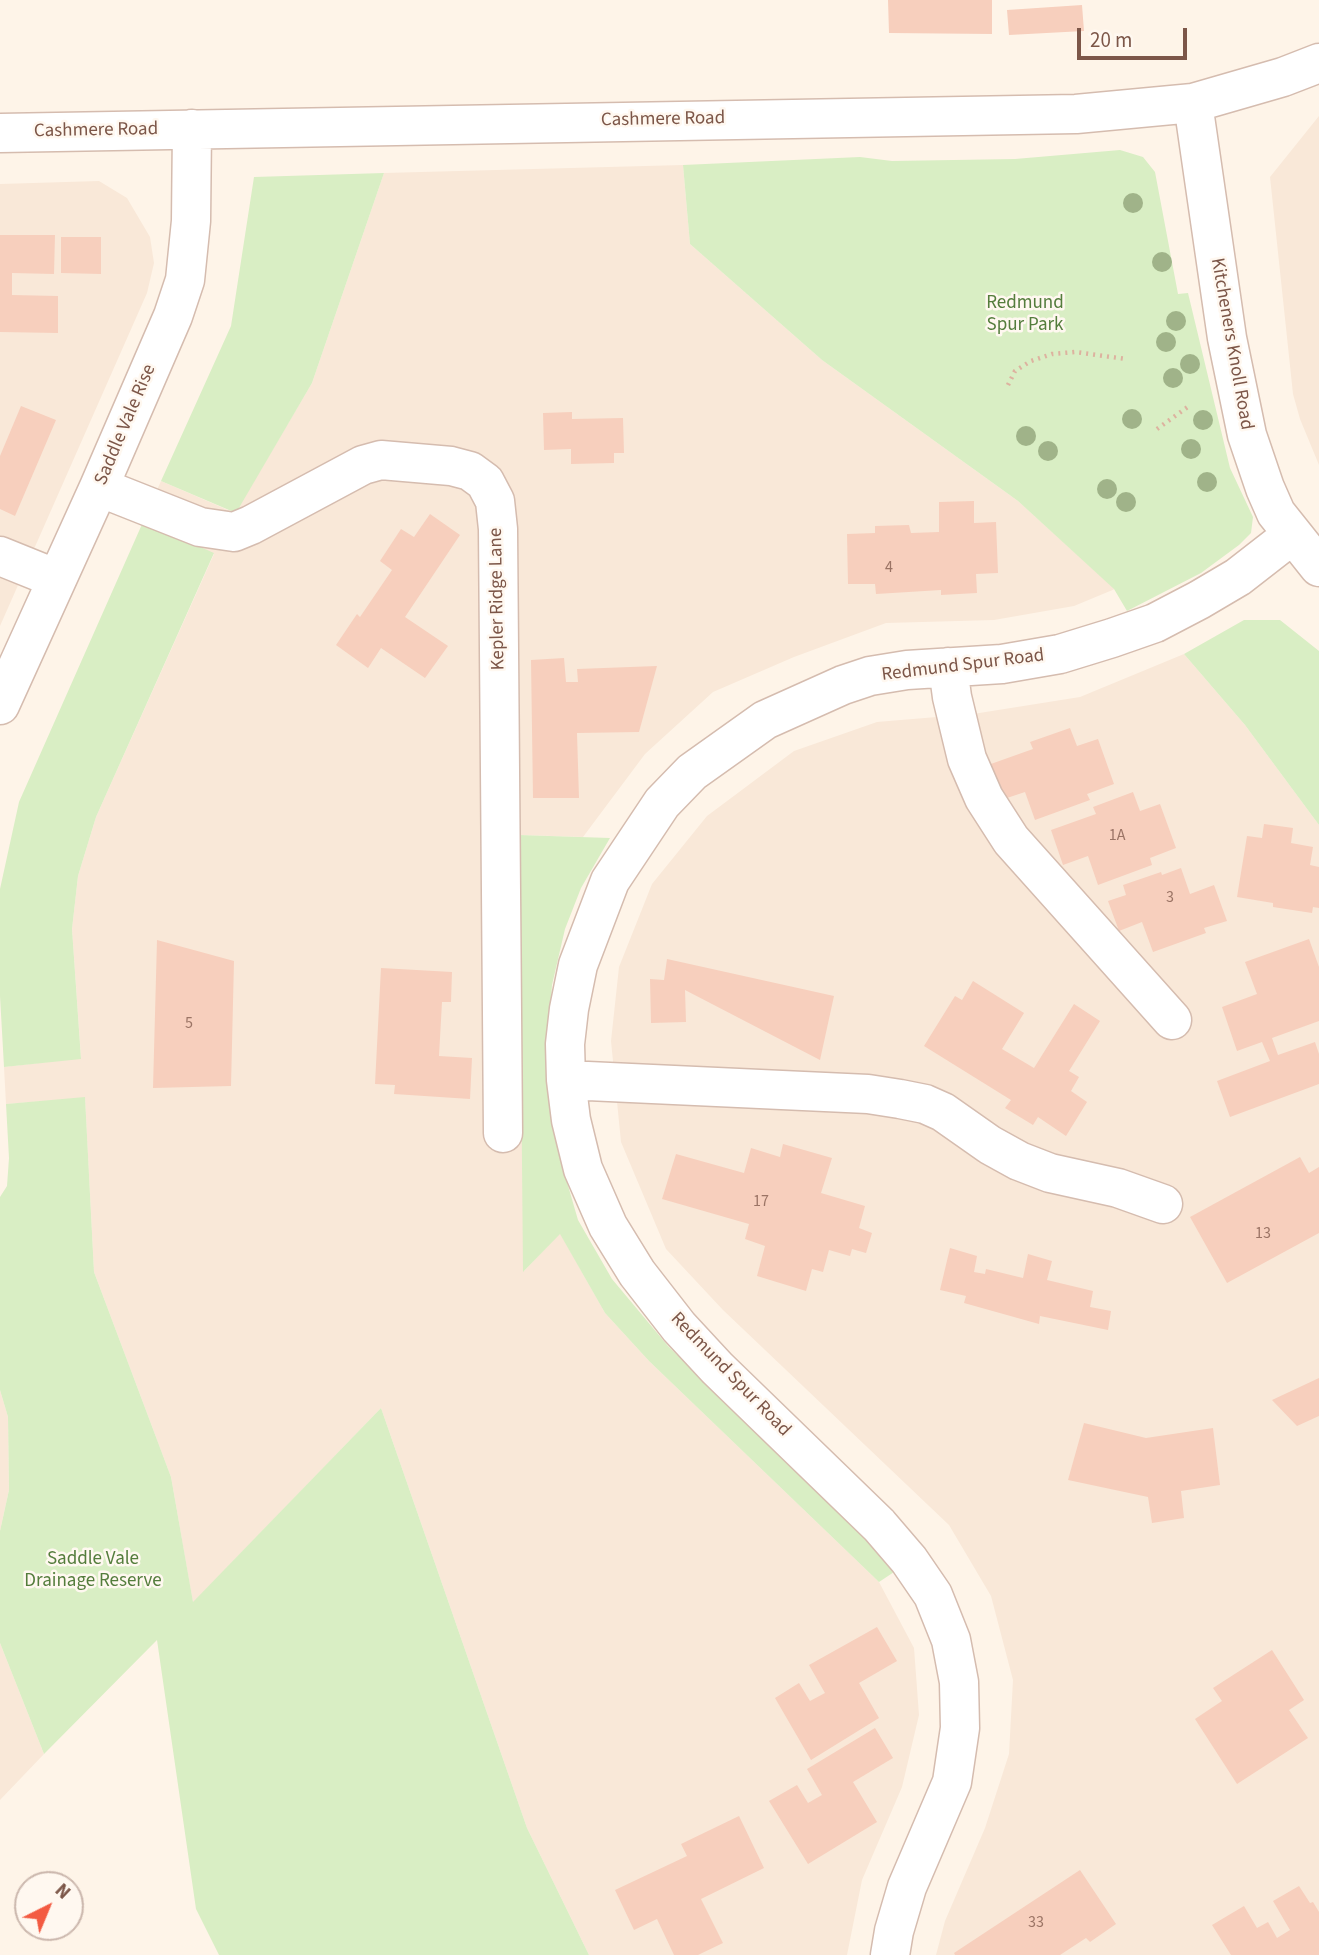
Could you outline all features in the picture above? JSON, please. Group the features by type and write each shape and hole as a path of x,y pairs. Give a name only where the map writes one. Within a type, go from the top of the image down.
{"street":[{"name":"Cashmere Road","path":"0,133 1076,114 1193,103 1283,77 1319,63"},
{"name":"Kitcheners Knoll Road","path":"1193,103 1238,396 1247,435 1276,513 1319,567"},
{"name":"Saddle Vale Rise","path":"0,705 173,316 185,280 191,221 192,130"},
{"name":"Kepler Ridge Lane","path":"99,487 200,527 234,532 363,465 381,460 451,466 470,471 485,482 495,502 498,528 503,1133"},
{"name":"Redmund Spur Road","path":"890,1955 907,1887 952,1782 960,1728 959,1682 951,1640 933,1595 909,1560 886,1533 717,1368 679,1327 637,1273 608,1226 583,1169 571,1120 566,1080 565,1044 578,965 610,881 662,803 692,772 765,720 802,702 870,676 907,670 1002,664 1060,654 1155,623 1238,577 1292,535"},
{"path":"0,556 57,579"},
{"path":"948,667 952,697 967,759 984,798 1011,840 1172,1020"},
{"path":"566,1080 869,1094 900,1098 943,1112 990,1145 1019,1161 1049,1173 1118,1188 1163,1204"}],"path":[{"path":"1008,385 1015,371 1031,361 1052,354 1075,352 1126,359"},
{"path":"1157,429 1189,406"}],"shaded area":[{"path":"1319,116 1319,465 1293,394 1270,177"},
{"path":"683,165 690,244 822,360 1018,501 1115,589 1074,606 994,620 886,623 794,657 713,692 645,754 583,837 520,835 524,1271 560,1233 605,1313 649,1361 879,1582 914,1648 919,1715 902,1787 862,1880 847,1955 589,1955 527,1828 381,1408 193,1603 171,1477 94,1272 85,1098 6,1104 4,1067 81,1058 72,929 78,876 96,817 214,554 143,522 161,481 235,513 312,383 384,173"},
{"path":"99,181 127,198 150,237 154,263 147,293 0,626 0,184"},
{"path":"1184,654 1245,725 1319,825 1319,1955 936,1955 945,1921 985,1828 1009,1754 1013,1680 991,1596 949,1525 723,1310 666,1249 621,1142 611,1041 619,967 652,884 707,816 794,751 877,722 973,714 1080,697"},
{"path":"0,1390 8,1417 9,1490 0,1531"},
{"path":"0,1643 44,1754 0,1800"}],"green space":[{"name":"Redmund Spur Park","path":"1120,150 1143,157 1155,172 1178,294 1188,293 1230,468 1253,517 1251,533 1239,545 1201,573 1127,611 1114,589 1018,501 822,360 690,244 683,165 860,157 892,161 1015,159"},
{"path":"384,173 312,383 236,513 161,481 231,326 254,177"},
{"path":"143,522 214,553 96,817 78,876 72,929 81,1059 4,1067 0,996 0,889 19,802"},
{"path":"1244,620 1280,620 1319,651 1319,825 1245,725 1184,654"},
{"path":"519,835 610,838 581,888 565,929 552,985 548,1044 550,1100 560,1158 578,1220 612,1279 668,1346 897,1570 879,1582 649,1361 605,1313 560,1234 523,1272"},
{"name":"Saddle Vale Drainage Reserve","path":"85,1097 94,1272 171,1477 193,1602 381,1408 527,1828 589,1955 219,1955 196,1909 157,1640 44,1754 0,1643 0,1531 9,1490 8,1417 0,1390 0,1197 7,1186 9,1158 6,1104"}],"building":[{"path":"888,0 992,0 992,34 889,33"},
{"path":"1082,5 1084,31 1009,35 1007,10"},
{"path":"0,235 55,235 54,274 12,273 12,295 58,296 58,333 0,332"},
{"path":"61,237 101,237 101,274 61,273"},
{"path":"21,406 56,420 15,516 0,509 0,456"},
{"path":"572,412 572,419 623,418 624,453 614,453 614,463 571,464 571,449 544,450 543,413"},
{"path":"974,501 974,523 996,522 998,573 976,574 977,593 941,595 941,590 876,594 875,584 848,584 847,534 875,533 875,526 909,525 911,533 939,532 939,502"},
{"path":"430,514 460,535 405,617 448,646 425,678 381,648 368,668 336,645 357,614 360,617 392,570 380,561 401,529 414,537"},
{"path":"564,658 566,682 578,682 577,669 657,666 639,732 577,733 579,798 533,798 531,660"},
{"path":"1070,728 1077,746 1098,739 1114,784 1087,794 1090,800 1035,820 1025,792 1001,800 988,765 1033,749 1030,742"},
{"path":"1133,792 1140,811 1160,804 1176,848 1150,858 1152,865 1098,885 1088,856 1063,865 1051,830 1096,814 1093,807"},
{"path":"1264,824 1293,828 1291,843 1313,847 1310,865 1319,867 1319,908 1313,907 1312,913 1273,907 1273,903 1237,897 1247,836 1262,838"},
{"path":"1181,868 1190,894 1214,885 1227,921 1204,928 1206,933 1153,952 1142,922 1119,931 1108,901 1126,895 1123,885"},
{"path":"1309,939 1319,967 1319,1021 1272,1038 1278,1055 1315,1042 1319,1054 1319,1084 1230,1117 1217,1081 1270,1061 1262,1042 1237,1051 1222,1007 1257,994 1245,962"},
{"path":"157,940 234,961 231,1086 153,1088"},
{"path":"667,959 834,996 820,1060 685,990 686,1022 651,1023 650,979 664,980"},
{"path":"381,968 452,972 451,1002 442,1002 439,1056 472,1058 470,1099 394,1094 395,1085 375,1084"},
{"path":"973,981 1024,1013 1002,1049 1034,1068 1074,1004 1100,1021 1069,1071 1079,1077 1071,1091 1087,1102 1066,1136 1038,1117 1033,1125 1005,1108 1011,1100 924,1046 955,996 962,1000"},
{"path":"783,1144 832,1158 821,1193 865,1206 859,1228 872,1233 866,1253 852,1249 850,1256 829,1250 823,1272 812,1269 806,1291 757,1276 765,1246 745,1239 749,1224 662,1199 676,1154 744,1173 751,1148 780,1157"},
{"path":"1300,1157 1309,1173 1319,1167 1319,1233 1227,1283 1190,1217"},
{"path":"950,1248 977,1256 974,1272 985,1274 986,1269 1023,1278 1028,1254 1052,1261 1047,1280 1093,1291 1090,1307 1111,1311 1108,1330 1040,1316 1039,1324 964,1303 966,1296 940,1290"},
{"path":"1319,1378 1319,1416 1297,1426 1272,1400"},
{"path":"1084,1423 1146,1438 1213,1428 1220,1485 1181,1491 1184,1518 1152,1523 1148,1497 1068,1480"},
{"path":"877,1627 897,1661 859,1683 879,1718 811,1760 775,1698 799,1683 810,1701 825,1693 809,1665"},
{"path":"1272,1650 1304,1700 1289,1710 1308,1738 1237,1784 1195,1719 1222,1701 1213,1688"},
{"path":"875,1728 893,1758 853,1782 877,1822 808,1864 769,1801 797,1785 808,1803 822,1795 807,1769"},
{"path":"739,1816 764,1868 701,1899 723,1943 698,1955 674,1955 657,1919 634,1930 615,1890 687,1856 681,1844"},
{"path":"1080,1870 1116,1924 1090,1942 1086,1938 1060,1955 955,1955 954,1953"},
{"path":"1299,1886 1319,1912 1319,1955 1231,1955 1212,1925 1244,1906 1257,1928 1268,1922 1277,1938 1290,1930 1273,1901"}]}
